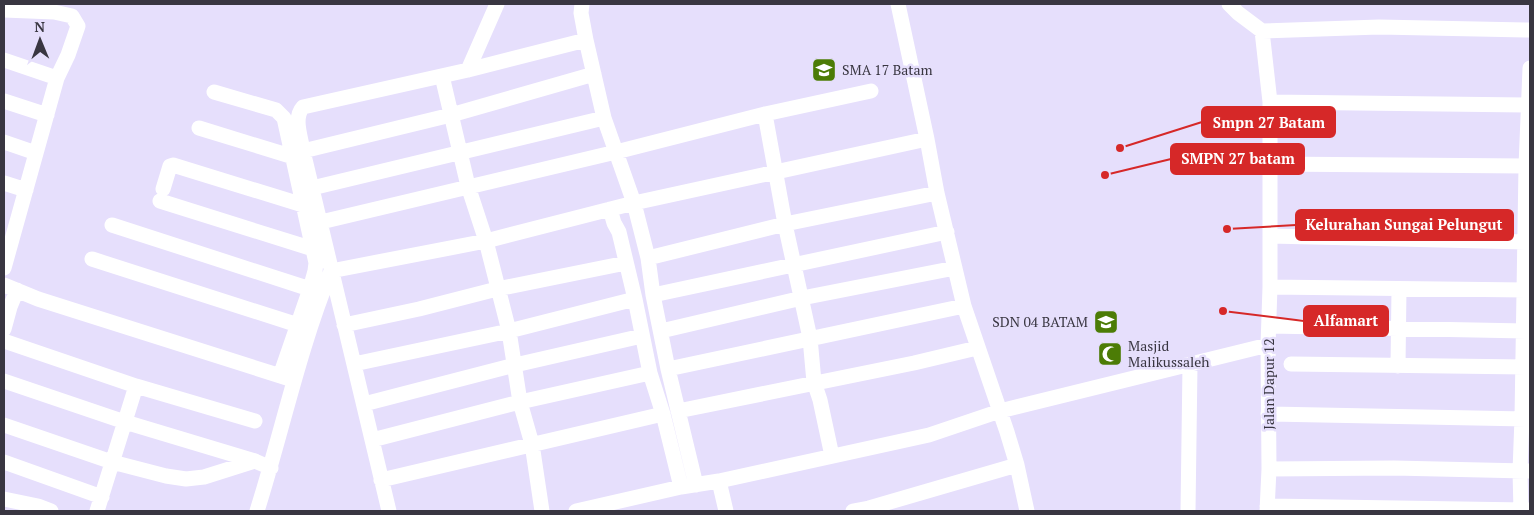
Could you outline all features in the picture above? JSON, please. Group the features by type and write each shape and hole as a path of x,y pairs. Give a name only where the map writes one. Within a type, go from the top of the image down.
{"street":[{"path":"468,70 497,4"},
{"path":"582,4 581,13 586,40 604,118 634,203 648,258 653,295 678,411 688,486"},
{"path":"898,4 964,306 1017,465 1027,511"},
{"path":"1229,4 1262,31 1379,27 1530,30"},
{"path":"4,10 54,12 72,16 78,26 68,55 57,78 26,190 10,225 4,268"},
{"name":"Jalan Dapur 12","path":"1262,31 1270,102 1269,469 1267,508"},
{"path":"389,511 331,271 320,248 310,205 301,156 299,111 303,106 468,70 586,40"},
{"path":"4,60 57,78"},
{"path":"1267,508 1524,510 1528,242 1526,166 1530,68"},
{"path":"199,128 301,156 451,116 594,74"},
{"path":"442,76 468,186 486,241 509,331 520,402 532,444 542,511"},
{"path":"321,222 871,90"},
{"path":"214,92 276,110 280,113 301,156 312,188 310,205 321,222 320,248 316,272 280,376"},
{"path":"4,100 47,115"},
{"path":"1270,102 1528,105"},
{"path":"765,114 785,224 810,338 814,382 820,400 832,456"},
{"path":"312,188 604,118"},
{"path":"331,271 486,241 634,203 927,139"},
{"path":"4,142 36,153"},
{"path":"1270,164 1526,166"},
{"path":"310,205 173,165 170,166 162,195 320,248"},
{"path":"4,183 26,190"},
{"path":"648,258 785,224 938,193"},
{"path":"610,209 619,232 650,373 688,486"},
{"path":"112,225 310,289"},
{"path":"653,295 947,232"},
{"path":"1270,236 1528,242"},
{"path":"92,259 298,326"},
{"path":"344,325 419,309 497,289 626,263"},
{"path":"661,331 802,298 955,268"},
{"path":"257,511 322,292 331,271"},
{"path":"1270,287 1527,290"},
{"path":"4,329 10,307 10,288 295,380"},
{"path":"1398,366 1400,289"},
{"path":"354,364 509,331 635,299"},
{"path":"668,369 964,306"},
{"path":"1269,326 1527,331"},
{"path":"364,404 515,365 642,336"},
{"path":"4,341 136,386 255,421"},
{"path":"576,511 688,486 719,482 929,435 1000,411 1268,345"},
{"path":"678,411 914,363 978,348"},
{"path":"1188,511 1190,364"},
{"path":"1291,364 1526,367"},
{"path":"372,440 520,402 650,373"},
{"path":"4,381 125,422 255,461 271,468"},
{"path":"4,462 99,504 136,386"},
{"path":"381,480 663,414"},
{"path":"1268,414 1526,418"},
{"path":"4,425 112,462 166,476 186,479 204,478 255,461"},
{"path":"853,511 869,510 1017,465"},
{"path":"1269,469 1394,468 1525,471"},
{"path":"719,482 726,511"},
{"path":"4,499 38,506 51,511"}],"place":[{"name":"SMA 17 Batam","path":"824,70"},
{"name":"Smpn 27 Batam","path":"1120,148"},
{"name":"SMPN 27 batam","path":"1105,175"},
{"name":"Kelurahan Sungai Pelungut","path":"1227,229"},
{"name":"Alfamart","path":"1223,311"},
{"name":"SDN 04 BATAM","path":"1106,322"},
{"name":"Masjid Malikussaleh","path":"1110,354"}]}
